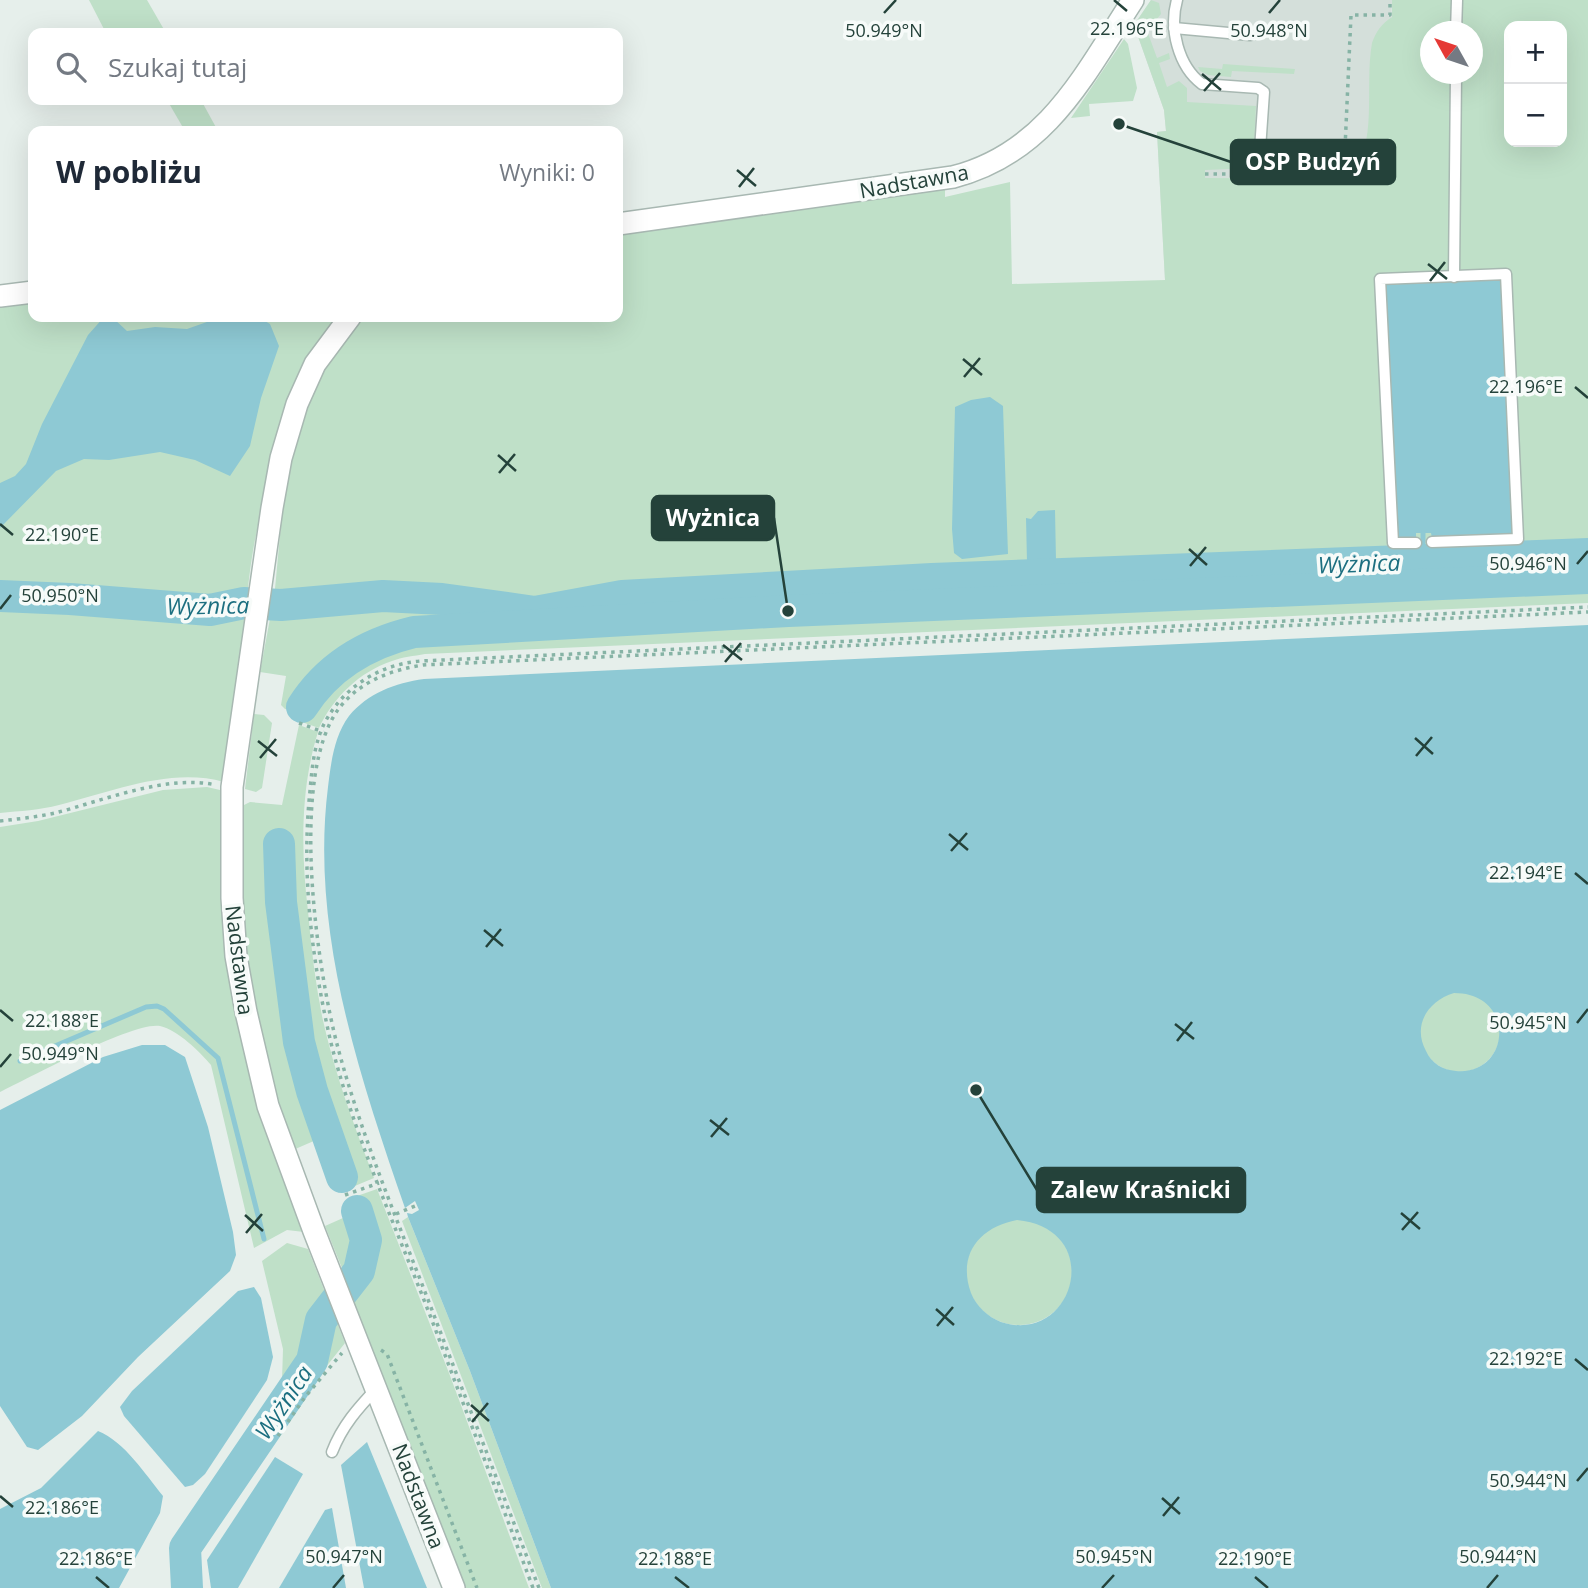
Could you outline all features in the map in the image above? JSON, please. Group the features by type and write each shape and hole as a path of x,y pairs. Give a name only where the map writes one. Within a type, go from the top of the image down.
{"street":[{"name":"Nadstawna","path":"623,223 953,177 992,164 1025,144 1055,115 1133,0"},
{"path":"0,296 28,293"},
{"name":"Nadstawna","path":"346,322 315,364 297,404 281,458 265,552 250,702 236,793 232,898 236,956 268,1106 454,1588"}],"lane":[{"path":"1177,0 1174,28 1184,64 1202,84 1258,88 1264,92 1258,176"},
{"path":"1456,21 1457,0"},
{"path":"1174,28 1250,34"},
{"path":"1454,277 1456,84"},
{"path":"1416,543 1393,543 1380,279 1506,274 1518,539 1433,542"},
{"path":"332,1452 351,1416 377,1388"}],"path":[{"path":"1205,174 1341,174 1347,170 1349,165 1345,148 1351,15 1390,15 1390,0"},
{"path":"536,1588 381,1183 332,1043 314,947 308,898 306,832 313,761 334,707 347,693 379,671 408,662 1588,609"},
{"path":"299,723 324,732"},
{"path":"0,821 50,814 156,786 205,782 236,793"},
{"path":"345,1195 381,1183"},
{"path":"381,1183 396,1214 536,1588"},
{"path":"396,1214 415,1206"},
{"path":"278,1436 354,1333"}],"shaded area":[{"path":"1151,0 1392,0 1387,170 1165,280 1157,132 1166,131 1164,110 1134,25"}],"green space":[{"path":"89,0 147,0 163,28 103,28"},
{"path":"1151,0 1159,3 1161,14 1156,20 1145,25 1157,58 1169,53 1170,59 1159,63 1167,87 1179,81 1187,88 1187,102 1256,106 1253,168 1205,170 1205,178 1350,179 1365,148 1368,131 1372,43 1379,28 1392,17 1392,0 1588,0 1588,552 1423,559 1212,560 926,571 616,589 537,604 436,592 378,589 274,599 286,484 303,413 318,379 338,347 360,322 623,322 623,232 945,189 945,197 1010,182 1012,284 1165,280 1157,132 1166,131 1164,110 1134,25"},
{"path":"1124,39 1128,44 1137,88 1133,101 1089,104 1090,116 1071,118"},
{"path":"1223,64 1295,69 1294,74 1232,71 1231,77 1208,75 1198,67 1222,69"},
{"path":"170,105 204,105 215,126 182,126"},
{"path":"28,297 28,322 334,322 312,357 264,499 247,599 212,607 0,597 0,301"},
{"path":"981,581 978,599 415,629 381,638 350,654 323,675 302,704 305,708 328,681 352,661 381,647 415,637 1588,588 1588,603 425,654 392,661 358,679 332,706 319,728 299,721 301,712 285,709 281,705 286,676 260,672 272,608 381,600 536,615 626,599"},
{"path":"0,604 209,617 246,610 224,782 204,778 162,779 52,807 0,813"},
{"path":"254,714 264,715 272,723 262,788 256,792 245,789"},
{"path":"299,725 318,732 305,798 303,844 317,990 338,1078 374,1178 350,1188 320,1108 303,1041 284,901 280,844 277,845 279,905 296,1043 323,1137 293,1150 276,1103 248,973 244,908 244,805 250,802 282,805"},
{"path":"207,787 220,790 222,795 242,1043 262,1115 304,1232 287,1230 254,1248 211,1065 174,1032 160,1026 128,1032 0,1092 0,827 38,821 163,790"},
{"path":"1460,992 1475,995 1488,1004 1497,1017 1500,1032 1497,1047 1488,1060 1475,1069 1460,1072 1445,1069 1432,1060 1423,1047 1420,1032 1423,1017 1432,1004 1445,995"},
{"path":"377,1189 529,1588 463,1588 349,1291 366,1266 371,1245 367,1223 357,1196"},
{"path":"352,1214 358,1231 359,1247 355,1263 346,1278 325,1226"},
{"path":"408,1217 470,1371 551,1588 542,1588 402,1221"},
{"path":"1019,1219 1039,1223 1056,1235 1068,1252 1072,1272 1068,1292 1056,1309 1039,1321 1019,1325 999,1321 982,1309 970,1292 966,1272 970,1252 982,1235 999,1223"},
{"path":"287,1243 308,1249 345,1343 302,1397 286,1410 271,1409 268,1404 282,1380 283,1349 262,1261"}],"water":[{"path":"1502,278 1513,536 1432,538 1431,533 1416,533 1416,539 1397,540 1384,285"},
{"path":"100,322 117,322 127,331 155,327 187,329 207,322 270,324 279,346 261,398 250,446 230,476 195,460 160,452 109,460 84,459 56,471 0,528 0,483 15,476 26,464 42,424 88,335"},
{"path":"990,397 1003,406 1008,554 962,559 954,553 952,529 955,407 971,400"},
{"path":"1055,510 1056,561 1027,562 1026,518 1031,519 1038,511"},
{"path":"1588,625 1588,1588 551,1588 470,1371 408,1217 407,1213 412,1214 419,1210 415,1201 405,1208 388,1158 356,1054 332,948 324,841 328,787 337,741 349,716 373,695 393,686 424,679","holes":["1454,993 1474,997 1489,1006 1497,1019 1499,1034 1496,1049 1488,1061 1474,1069 1456,1071 1442,1067 1431,1059 1422,1041 1425,1015 1437,1002","1017,1220 1045,1228 1063,1243 1071,1263 1070,1283 1062,1303 1047,1317 1026,1325 1001,1322 987,1314 973,1298 967,1279 967,1266 975,1244 992,1229"]},
{"path":"142,1045 165,1045 185,1057 208,1127 236,1255 230,1271 138,1357 82,1416 38,1450 27,1447 0,1406 0,1110 103,1057"},
{"path":"254,1287 261,1298 273,1357 267,1380 205,1474 193,1485 185,1487 124,1416 120,1407 132,1391 238,1291"},
{"path":"98,1431 126,1451 163,1496 160,1513 119,1588 0,1588 0,1509 41,1488"},
{"path":"367,1442 427,1588 364,1588 341,1465"},
{"path":"275,1457 303,1474 238,1588 211,1588 207,1560"},
{"path":"332,1508 346,1588 279,1588 325,1510"}],"waterway":[{"path":"1423,533 1423,559"},
{"name":"Wyżnica","path":"0,596 210,610 244,603 281,605 383,596 442,599 535,612 622,596 932,579 1588,554"},
{"name":"Wyżnica","path":"302,707 312,692 351,658 381,643 414,632 788,611 1588,578"},
{"name":"Wyżnica","path":"279,844 281,902 299,1042 312,1091 342,1177"},
{"path":"20,1061 146,1007 157,1006 164,1009 218,1058 264,1239"},
{"name":"Wyżnica","path":"187,1588 185,1548 312,1361 321,1320 359,1271 366,1240 357,1211"}],"place":[{"name":"OSP Budzyń","path":"1119,124"},
{"name":"Wyżnica","path":"788,611"},
{"name":"Zalew Kraśnicki","path":"976,1090"}]}
